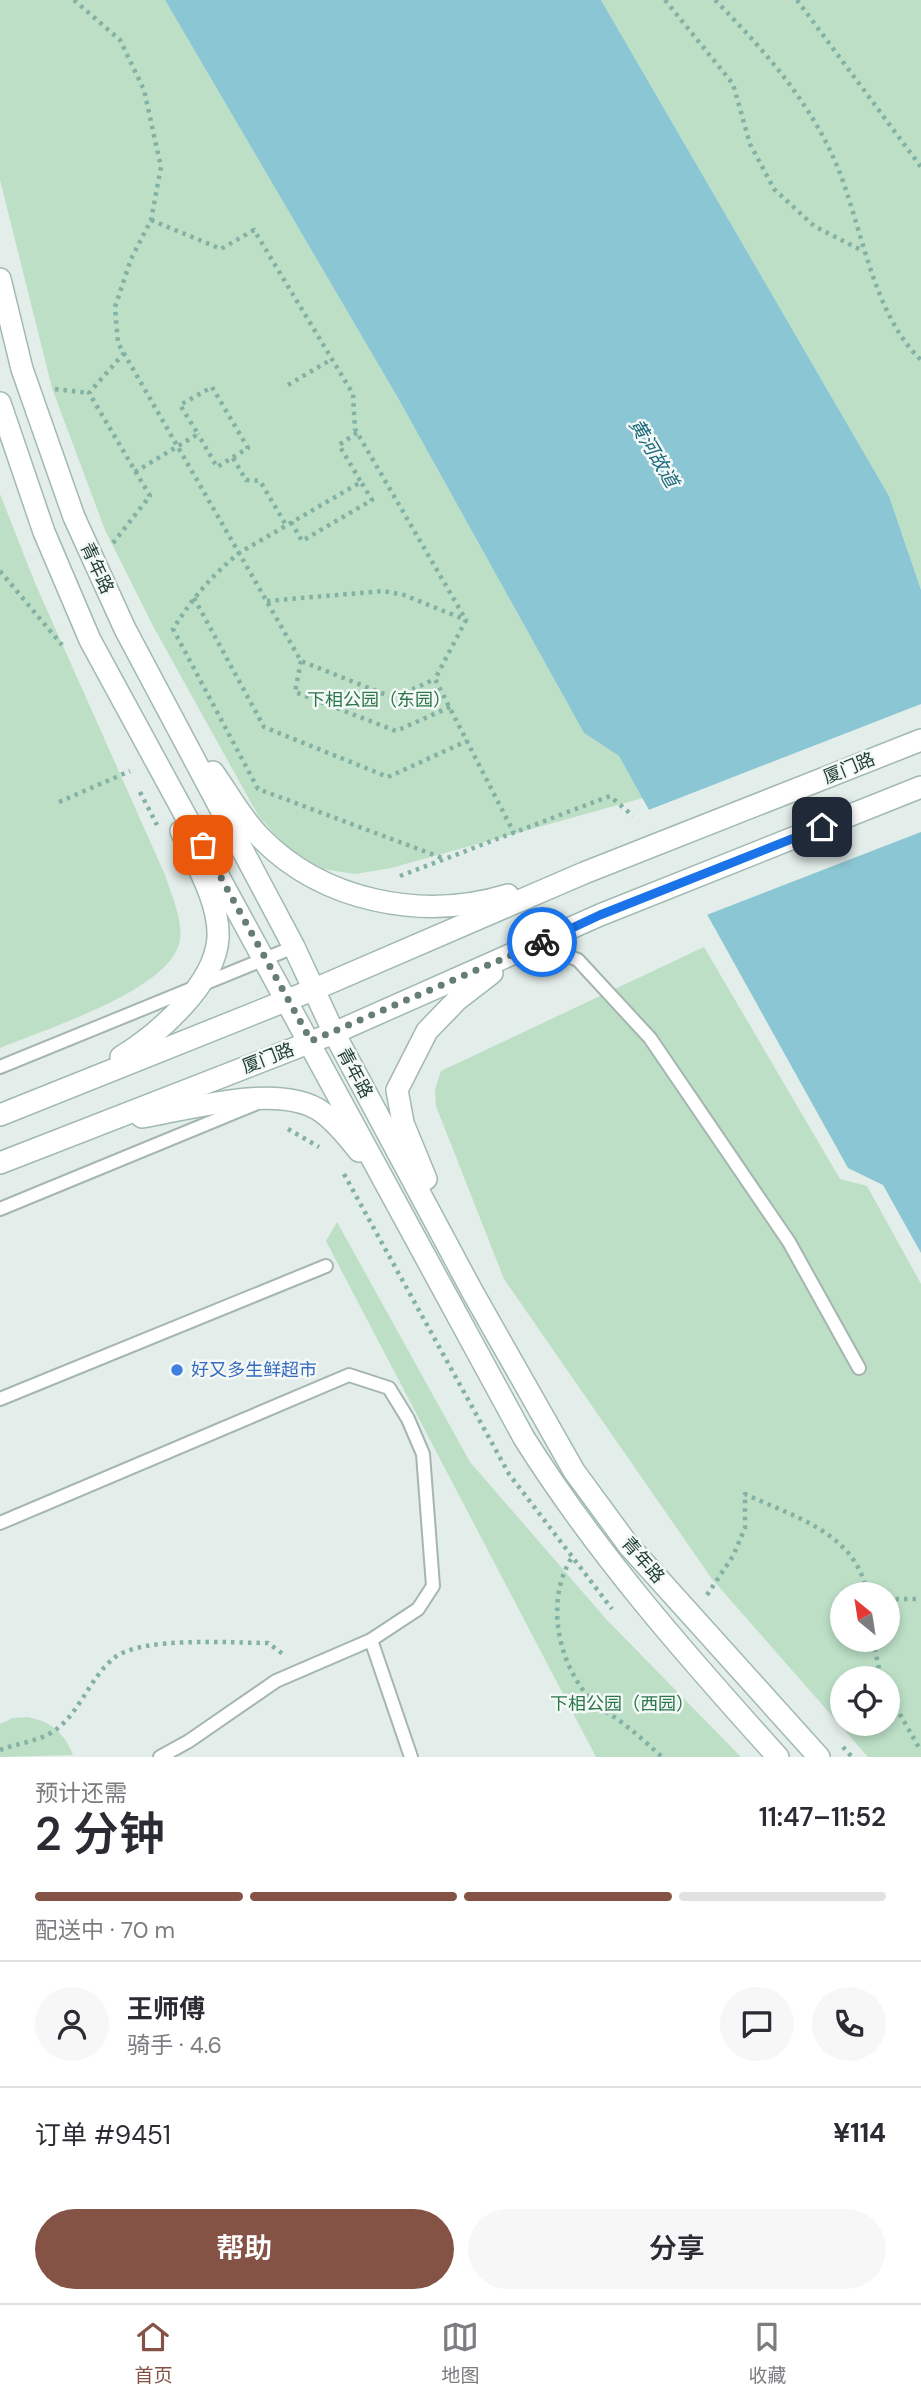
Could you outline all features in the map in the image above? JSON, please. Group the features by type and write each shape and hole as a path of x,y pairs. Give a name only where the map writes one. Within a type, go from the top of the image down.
{"street":[{"name":"青年路","path":"0,279 22,369 74,517 96,565 161,698 294,947 334,1033 472,1291 538,1409 600,1508 691,1617 819,1757"},
{"name":"青年路","path":"0,403 44,532 90,640 311,1041 448,1302 524,1438 577,1518 674,1643 778,1757"},
{"path":"161,698 259,837 318,882 356,898 415,905 489,901 584,873"},
{"path":"78,1084 147,1041 196,988 212,963 218,937 211,896 122,702"},
{"name":"厦门路","path":"0,1115 315,989 584,873 921,740"},
{"name":"厦门路","path":"0,1163 334,1033 600,915 921,787"},
{"path":"472,1291 403,1123 397,1090 427,1031 457,1000 518,953"},
{"path":"99,1124 248,1099 289,1100 320,1111 350,1139 380,1180 448,1302"}],"lane":[{"path":"0,1067 294,947"},
{"path":"518,953 547,948 578,960 650,1038 789,1242 859,1368"},
{"path":"0,1209 267,1100"},
{"path":"0,1399 326,1266"},
{"path":"0,1523 349,1375 389,1388 408,1419 424,1454 433,1586 418,1609 371,1640 275,1681 160,1757"},
{"path":"371,1640 411,1757"}],"path":[{"path":"74,0 120,40 144,90 161,167 151,220 131,260 115,307 118,343 301,661 394,698 435,679 467,620"},
{"path":"665,0 733,84 750,144 774,189 814,226 864,251"},
{"path":"715,0 777,66 816,121 836,163 864,251 888,310 921,360"},
{"path":"797,0 921,167"},
{"path":"151,220 221,249 254,230 353,394 357,433 467,620"},
{"path":"96,565 150,496 89,393 124,353"},
{"path":"288,385 332,359"},
{"path":"212,387 248,448 216,467 198,434 180,405 212,387"},
{"path":"291,522 302,541 372,500 339,445 357,433"},
{"path":"135,472 198,434"},
{"path":"233,458 246,480 260,481 286,525"},
{"path":"265,801 173,629 193,597 239,553 361,482"},
{"path":"0,571 67,648 64,635"},
{"path":"267,601 383,592 404,595 467,620"},
{"path":"193,597 264,727 388,776 467,741"},
{"path":"301,661 295,692 396,731 450,707"},
{"path":"435,679 514,833"},
{"path":"124,759 160,832"},
{"path":"59,802 130,771"},
{"path":"258,789 445,859"},
{"path":"395,878 610,796 633,816"},
{"path":"706,1596 733,1556 745,1528 745,1494 825,1532 846,1546 864,1582"},
{"path":"571,1559 560,1577 556,1609 561,1638 572,1672 596,1704 663,1757"},
{"path":"697,1586 715,1606"},
{"path":"900,1599 921,1599"},
{"path":"0,1750 47,1735 70,1716 90,1683 115,1657 137,1647 268,1643 299,1671"},
{"path":"900,1715 921,1751"},
{"path":"833,1737 852,1757"}],"green space":[{"name":"下相公园（东园）","path":"0,0 165,0 398,398 584,733 619,756 643,798 391,868 355,874 323,869 291,851 259,817 153,626 105,530 52,388 0,180"},
{"path":"601,0 921,0 921,590 889,496"},
{"path":"0,494 35,583 165,875 176,909 180,936 170,961 152,978 128,993 72,1020 0,1048"},
{"path":"704,947 840,1179 867,1186 921,1284 921,1757 868,1757 850,1736 900,1736 900,1666 830,1666 830,1714 712,1579 504,1279 436,1106 435,1090 441,1071"},
{"name":"下相公园（西园）","path":"337,1222 470,1462 606,1619 741,1757 596,1757 326,1241"},
{"path":"28,1717 44,1722 56,1730 66,1740 73,1755 0,1757 0,1724 13,1718"}],"water":[{"name":"黄河故道","path":"165,0 601,0 889,496 921,590 921,1253 883,1185 848,1168 619,756 584,733 398,398"}],"pier":[{"path":"921,704 921,832 704,916 646,811"}],"way so far":[{"path":"203,845 311,1041 542,942"}],"place":[{"name":"好又多生鲜超市","path":"177,1370"}],"route":[{"path":"542,942 600,915 822,827"}]}
